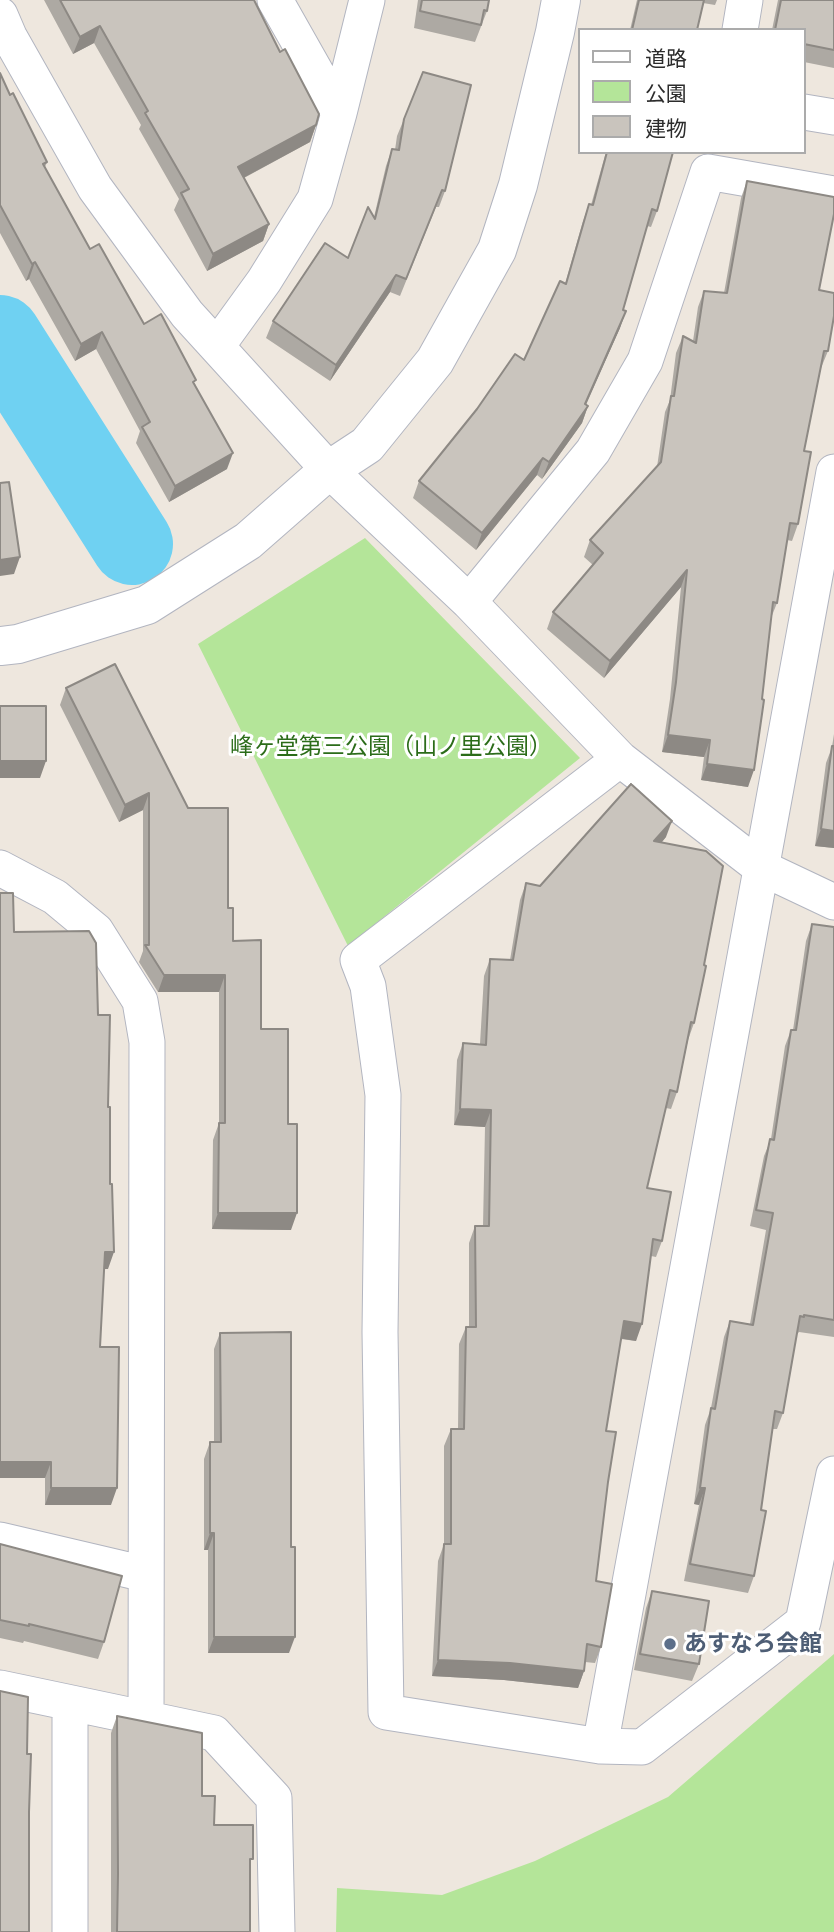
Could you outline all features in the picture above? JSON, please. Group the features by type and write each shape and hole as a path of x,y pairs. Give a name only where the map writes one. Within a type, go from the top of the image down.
{"street":[{"path":"275,0 339,113"},
{"path":"217,346 264,281 315,200 367,0"},
{"path":"0,646 31,640 147,605 248,541 329,470 367,445 435,361 497,250 518,185 561,0"},
{"path":"740,28 745,0"},
{"path":"0,15 9,36 94,188 187,314 329,470 468,602 620,759 760,867 834,902"},
{"path":"806,112 834,117"},
{"path":"468,602 593,451 645,361 708,172 834,194"},
{"path":"600,1746 834,472"},
{"path":"620,759 358,960 368,986 383,1096 380,1332 386,1712 600,1746 642,1747 803,1622 834,1474"},
{"path":"0,868 55,897 96,931 140,1001 147,1042 146,1718"},
{"path":"0,1540 145,1574"},
{"path":"0,1688 214,1733 274,1798 277,1932"},
{"path":"70,1932 71,1703"}],"green space":[{"name":"峰ヶ堂第三公園（山ノ里公園）","path":"365,538 580,758 348,946 198,644"},
{"path":"834,1654 834,1932 336,1932 337,1888 442,1895 535,1861 668,1797"}],"building":[{"path":"60,0 254,0 280,52 285,49 319,114 316,125 238,167 269,224 213,254 181,193 189,189 145,113 148,111 100,26 80,37"},
{"path":"422,0 489,0 481,25 420,11"},
{"path":"639,0 704,0 697,28 632,28"},
{"path":"781,0 834,0 834,50 806,44 806,28 775,28"},
{"path":"423,72 471,85 445,191 442,190 406,279 396,275 336,365 273,321 325,243 348,258 368,207 375,219 392,149 399,150 404,119"},
{"path":"0,73 10,95 13,93 47,162 43,164 90,249 99,244 144,324 161,314 196,380 193,382 233,453 175,486 142,427 150,422 102,332 81,344 0,205"},
{"path":"606,154 672,154 657,211 652,209 623,310 626,311 585,404 588,406 549,462 543,458 482,533 419,481 477,409 515,354 524,360 560,281 566,284 589,204 593,205"},
{"path":"747,181 834,197 834,214 819,290 834,293 834,316 828,351 824,351 804,451 811,452 798,524 790,523 777,603 773,602 754,770 707,764 710,740 668,735 687,570 610,661 553,612 603,553 590,540 661,462 683,336 696,343 704,291 727,293"},
{"path":"9,482 20,557 0,560 0,483"},
{"path":"115,664 188,808 228,808 228,908 233,908 233,941 261,940 261,1029 288,1029 288,1124 297,1124 297,1213 218,1213 219,1123 225,1123 225,975 164,975 145,945 149,945 149,793 125,805 66,688"},
{"path":"0,706 46,706 46,761 0,761"},
{"path":"834,746 834,831 821,829"},
{"path":"631,784 672,821 654,841 706,851 723,866 694,1023 691,1022 677,1092 670,1090 647,1188 671,1192 662,1241 653,1239 642,1324 624,1321 606,1431 616,1432 596,1581 612,1584 601,1647 587,1644 584,1671 510,1663 438,1660 444,1544 451,1544 451,1429 464,1429 466,1327 476,1327 475,1226 489,1226 491,1110 460,1109 463,1043 486,1045 490,959 513,960 526,883 540,886"},
{"path":"0,893 13,893 14,932 89,931 96,943 98,1015 110,1015 108,1107 114,1252 105,1252 100,1347 119,1347 117,1488 51,1488 51,1462 0,1462"},
{"path":"812,924 834,927 834,1320 800,1316 783,1413 775,1411 761,1510 766,1511 754,1576 690,1564 705,1488 700,1488 711,1408 715,1409 730,1321 753,1325 773,1213 756,1210 770,1139 774,1140 791,1030 796,1030"},
{"path":"291,1332 291,1547 295,1547 295,1637 214,1637 214,1533 210,1533 210,1442 221,1442 220,1333"},
{"path":"0,1544 122,1576 104,1642 0,1620"},
{"name":"あすなろ会館","path":"652,1591 709,1601 699,1664 640,1654"},
{"path":"0,1691 28,1697 27,1754 31,1754 29,1932 0,1932"},
{"path":"117,1716 202,1733 202,1796 215,1796 214,1825 253,1825 250,1932 117,1932"}],"waterway":[{"path":"0,336 132,544"}],"place":[{"name":"あすなろ会館","path":"670,1644"}]}
